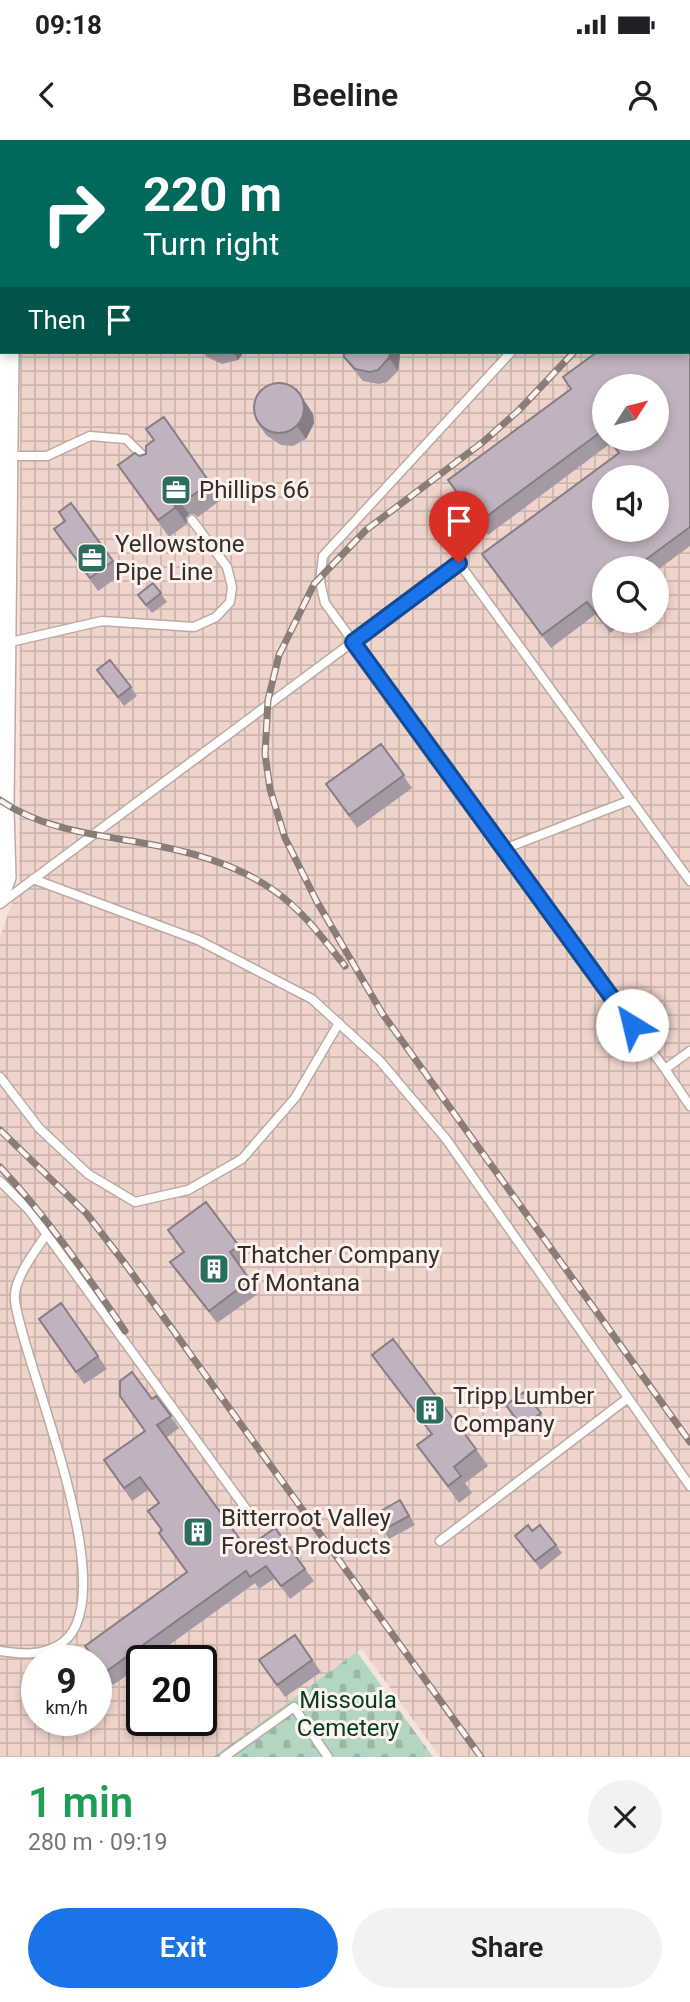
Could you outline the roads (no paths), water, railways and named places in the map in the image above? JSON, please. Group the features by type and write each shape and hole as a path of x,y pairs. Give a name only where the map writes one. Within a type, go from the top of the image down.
{"street":[{"path":"0,891 5,877 3,809 8,354"}],"lane":[{"path":"509,354 323,556 320,582 325,603 690,1106"},
{"path":"7,456 47,456 90,436 126,439 152,466"},
{"path":"4,643 102,621 194,627 216,617 229,602 233,587 227,567 192,520"},
{"path":"0,904 459,563 690,881"},
{"path":"504,849 631,800"},
{"path":"33,879 198,940 312,999 339,1023 380,1061 446,1139 690,1486"},
{"path":"0,1077 38,1128 88,1174 135,1202 188,1191 242,1159 295,1098 339,1023"},
{"path":"665,1069 690,1051"},
{"path":"0,1181 29,1210 257,1524"},
{"path":"0,1651 25,1654 57,1646 72,1634 82,1604 83,1554 71,1495 14,1298 25,1265 46,1235"},
{"path":"440,1541 508,1492 628,1398"},
{"path":"228,1756 294,1707 328,1757"}],"railway":[{"path":"572,354 518,411 483,442 366,530 314,584 279,655 268,700 265,754 270,789 285,838 316,900 382,1013 690,1442"},
{"path":"0,800 15,810 49,823 84,833 192,854 244,873 276,892 296,908 345,966"},
{"path":"0,1130 86,1213 126,1265 481,1757"},
{"path":"0,1167 50,1226 125,1331"}],"place":[{"name":"Phillips 66","path":"176,490"},
{"name":"Yellowstone Pipe Line","path":"92,558"},
{"name":"Thatcher Company of Montana","path":"214,1269"},
{"name":"Tripp Lumber Company","path":"430,1410"},
{"name":"Bitterroot Valley Forest Products","path":"198,1532"}],"park label":[{"name":"Missoula Cemetery","path":"348,1714"}]}
